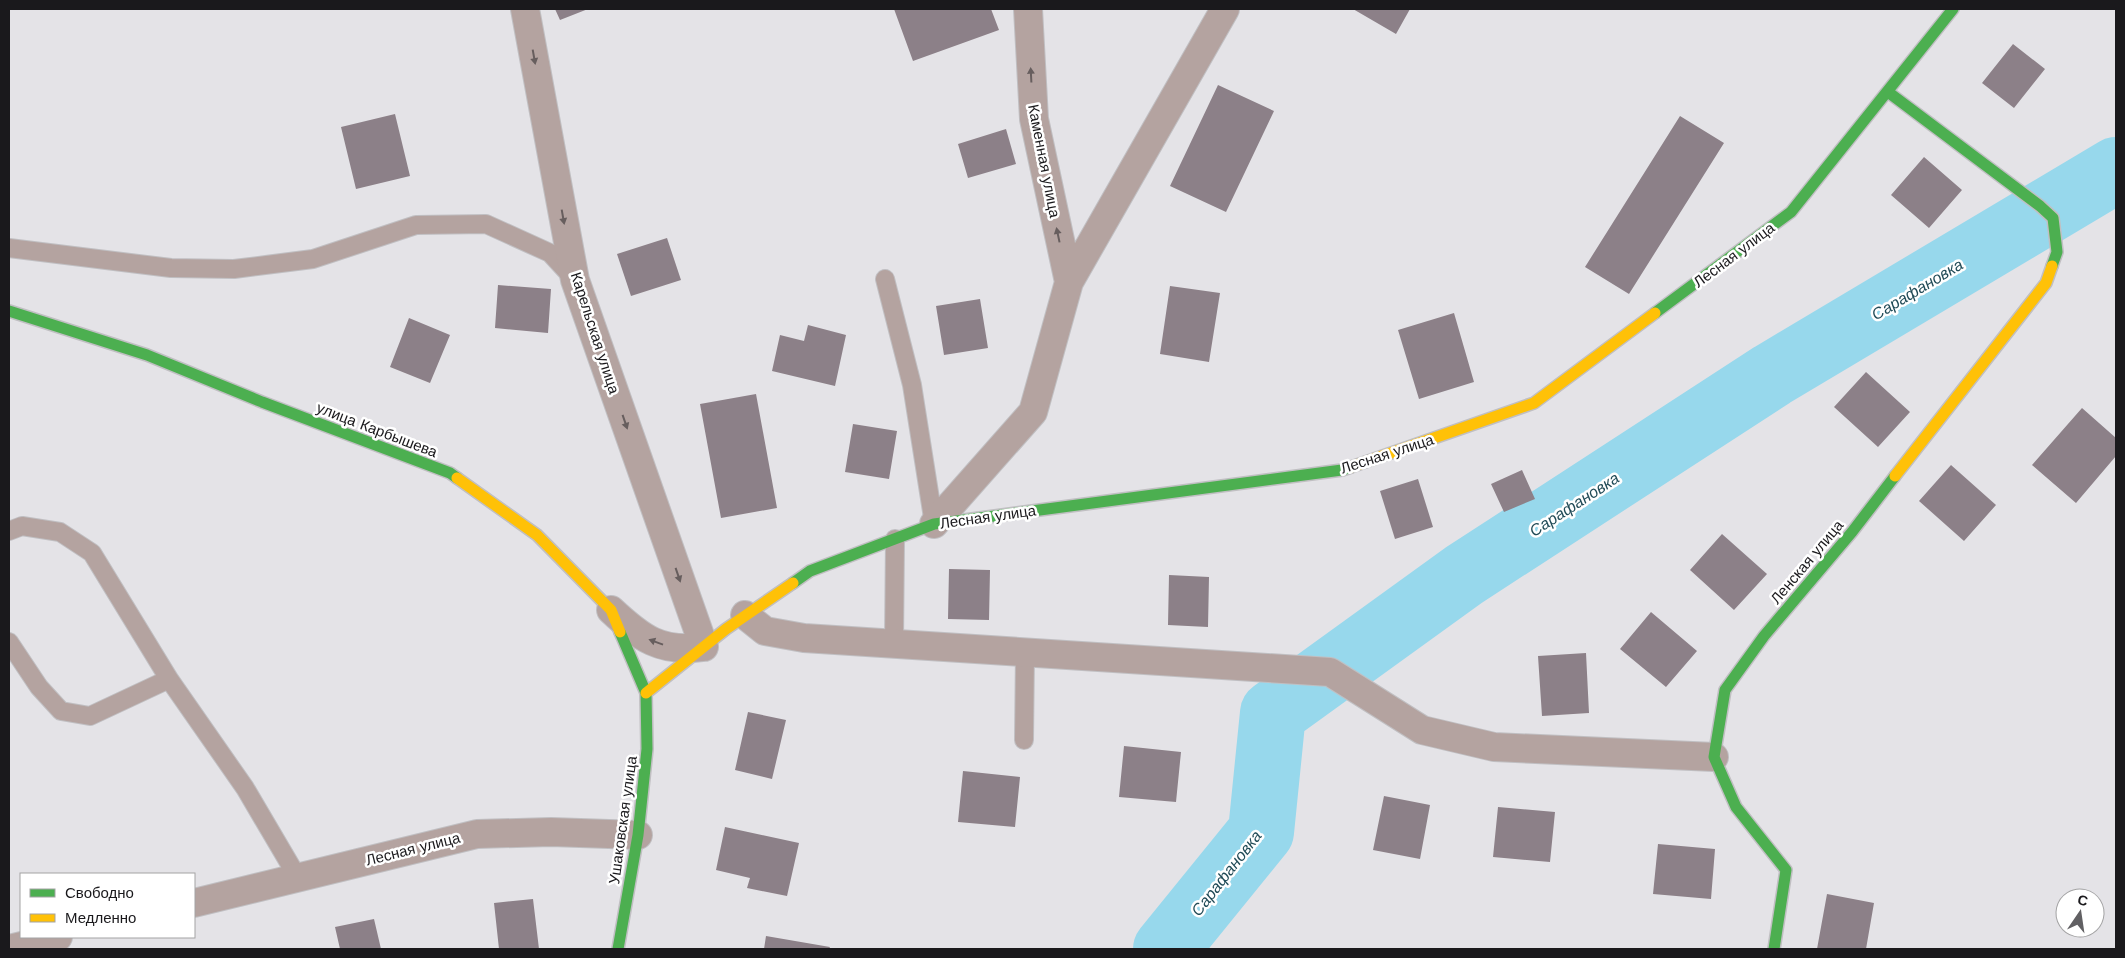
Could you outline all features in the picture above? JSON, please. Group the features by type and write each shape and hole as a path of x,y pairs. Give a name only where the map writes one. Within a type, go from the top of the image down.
{"street":[{"name":"Карельская улица","path":"525,9 575,280 704,647"},
{"name":"Каменная улица","path":"1028,9 1034,119 1068,282"},
{"path":"934,524 1033,412 1068,282 1225,9"},
{"name":"Лесная улица","path":"646,693 745,615 810,570 934,524 1342,470 1534,404 1791,212 1953,9"},
{"name":"Ленская улица","path":"1714,757 1725,690 1764,636 1852,532 2046,283 2057,252 2053,218 2040,206 1888,92"},
{"name":"улица Карбышева","path":"9,311 147,355 270,405 450,474 537,535 611,610 646,693"},
{"path":"611,610 638,635 658,644 686,650 704,647"},
{"path":"745,615 765,631 804,638 1330,672 1422,730 1494,747 1714,757 1736,807 1786,870 1774,949"},
{"name":"Ушаковская улица","path":"618,949 638,835 648,749 646,693"},
{"name":"Лесная улица","path":"195,903 478,834 551,832 638,835"},
{"path":"9,949 54,938"}],"lane":[{"path":"9,248 171,268 234,269 313,259 416,226 486,224 550,253 575,280"},
{"path":"885,279 912,385 934,524"},
{"path":"9,531 22,526 60,532 92,553 169,679 245,788 298,878"},
{"path":"894,643 896,539"},
{"path":"9,642 40,687 61,711 90,716 169,679"},
{"path":"1024,652 1024,740"}],"building":[{"path":"555,9 588,9 560,20"},
{"path":"894,9 991,9 999,30 913,61"},
{"path":"1353,9 1410,9 1396,34"},
{"path":"2013,44 2045,69 2014,108 1982,83"},
{"path":"1218,85 1274,111 1226,212 1170,186"},
{"path":"395,114 410,176 356,189 341,127"},
{"path":"1680,116 1724,143 1629,294 1585,267"},
{"path":"1006,129 1016,164 968,178 958,144"},
{"path":"1924,157 1962,190 1929,228 1891,195"},
{"path":"667,238 681,280 631,296 617,254"},
{"path":"498,285 551,289 548,333 495,328"},
{"path":"1170,286 1220,293 1209,362 1160,354"},
{"path":"980,299 988,348 944,355 936,306"},
{"path":"1454,313 1474,382 1419,399 1398,330"},
{"path":"409,318 450,335 430,383 390,367"},
{"path":"808,325 846,335 835,386 772,371 780,335 804,341"},
{"path":"1866,372 1910,412 1878,447 1834,407"},
{"path":"756,394 777,508 721,518 700,404"},
{"path":"2082,408 2116,438 2116,456 2076,503 2032,465"},
{"path":"853,424 897,431 889,479 845,472"},
{"path":"1951,465 1996,505 1964,541 1919,501"},
{"path":"1522,470 1535,499 1504,512 1491,484"},
{"path":"1418,479 1433,527 1395,539 1380,491"},
{"path":"1722,534 1767,574 1734,610 1690,570"},
{"path":"949,569 990,570 989,620 948,619"},
{"path":"1169,575 1209,577 1208,627 1168,625"},
{"path":"1651,612 1697,651 1666,687 1620,649"},
{"path":"1586,653 1589,713 1542,716 1538,656"},
{"path":"748,712 786,720 772,779 735,770"},
{"path":"1124,746 1181,752 1176,802 1119,797"},
{"path":"963,771 1020,777 1015,827 958,822"},
{"path":"1384,796 1430,805 1420,859 1373,850"},
{"path":"1498,807 1555,812 1550,862 1493,857"},
{"path":"725,827 799,843 787,896 747,888 750,878 716,870"},
{"path":"1658,844 1715,849 1711,899 1653,894"},
{"path":"1827,894 1874,903 1866,949 1817,949"},
{"path":"533,899 539,949 499,949 494,903"},
{"path":"374,919 381,949 340,949 335,927"},
{"path":"766,936 830,947 829,949 764,949"}],"waterway":[{"name":"Сарафановка","path":"1166,949 1261,832 1273,713 1464,575 1772,375 2116,170"}],"traffic: fast":[{"path":"1655,313 1791,212 1953,9"},
{"path":"1888,92 2040,206 2053,218 2057,252 2052,266"},
{"path":"9,311 147,355 262,402 450,473 457,478"},
{"path":"793,583 810,571 934,524 1342,470 1351,467"},
{"path":"1774,949 1786,870 1736,807 1714,757 1725,690 1764,636 1852,532 1895,476"},
{"path":"618,949 638,835 647,749 646,693 620,632"}],"traffic: slow":[{"path":"1895,476 2046,283 2052,266"},
{"path":"1351,467 1534,403 1655,313"},
{"path":"457,478 537,535 611,610 620,632"},
{"path":"646,693 726,629 793,583"}]}
